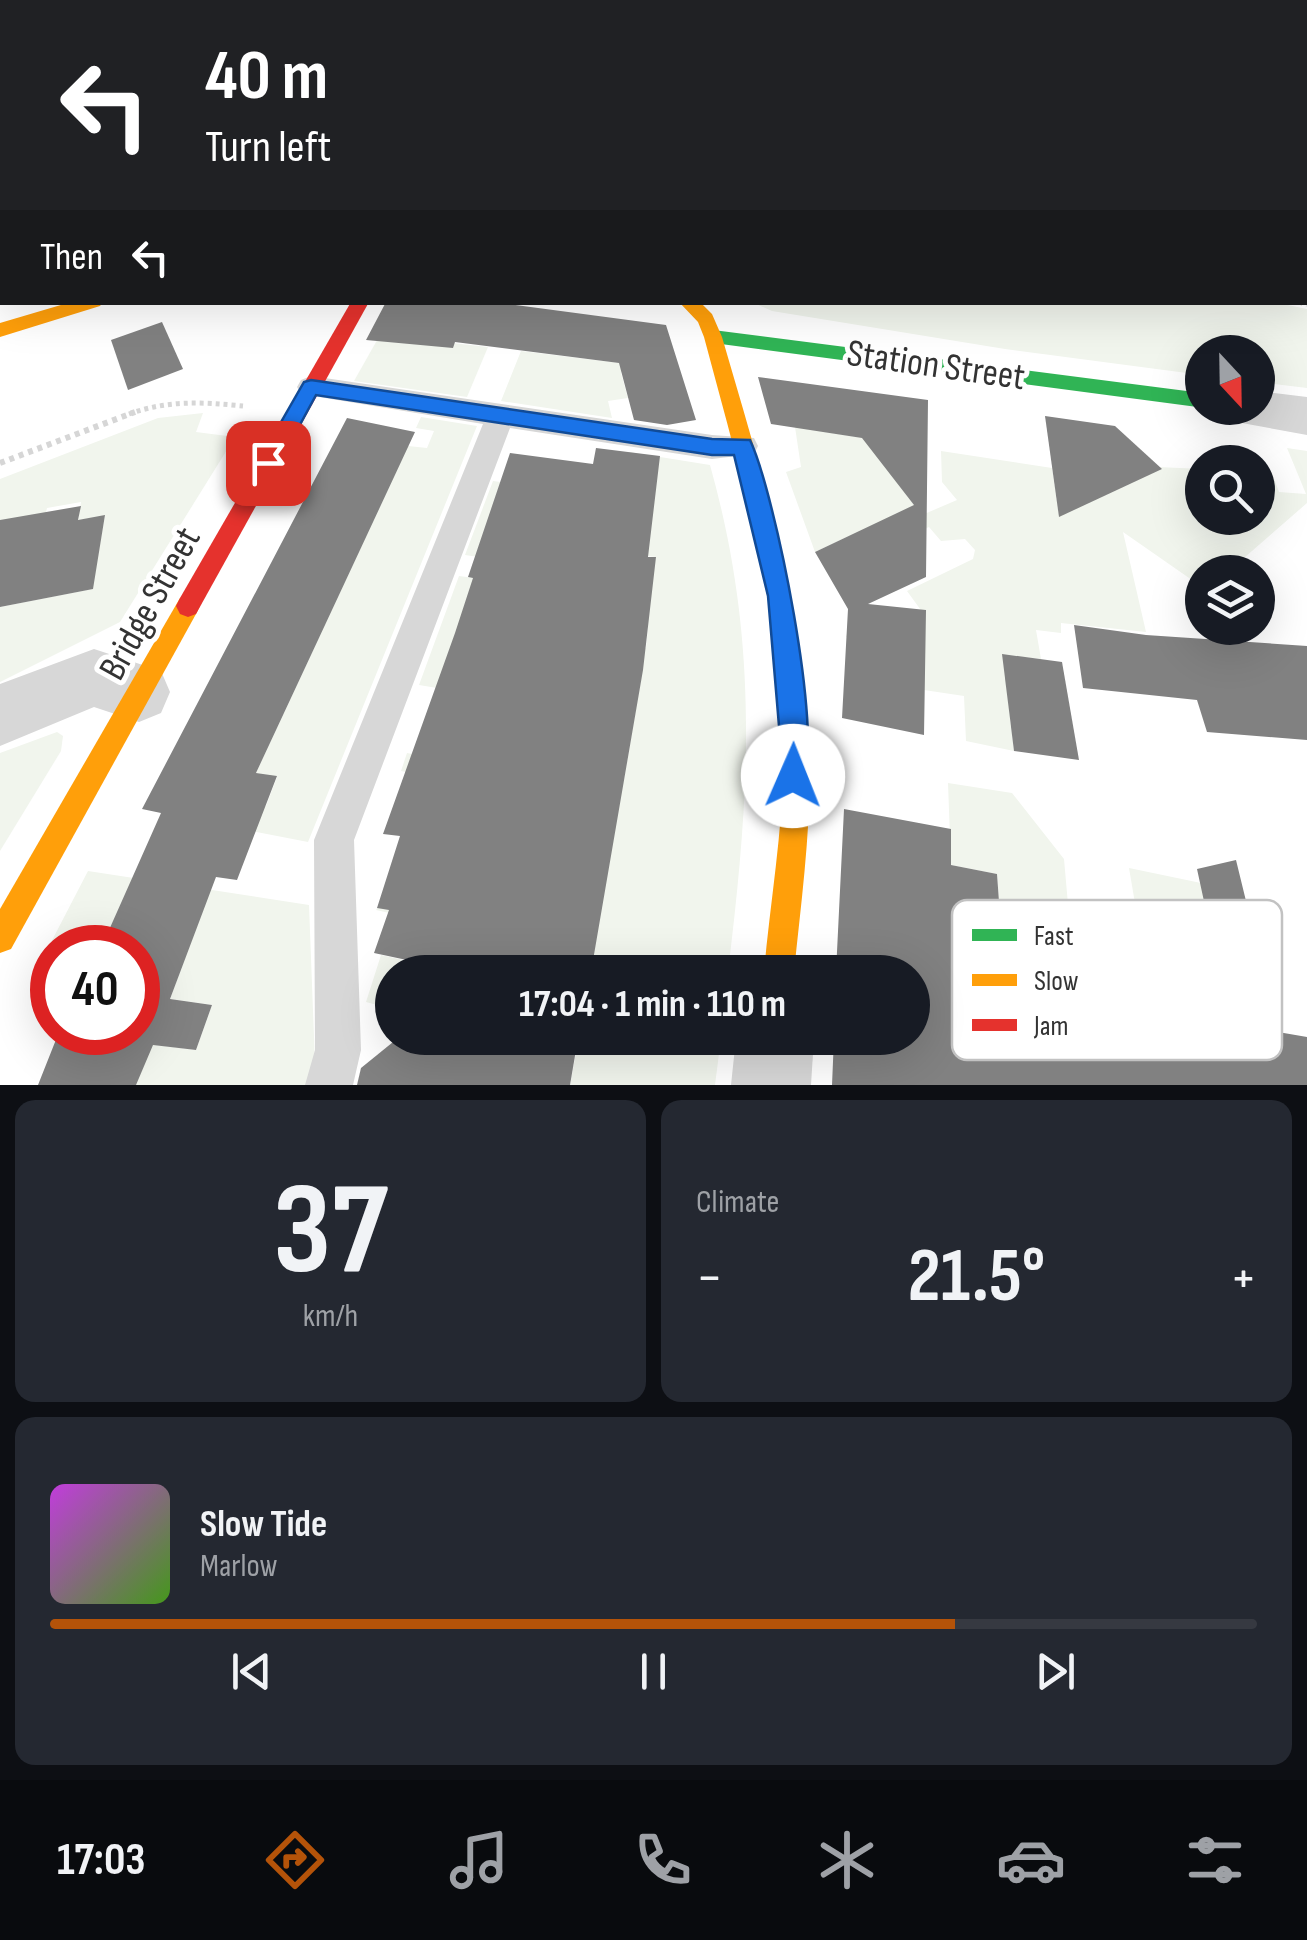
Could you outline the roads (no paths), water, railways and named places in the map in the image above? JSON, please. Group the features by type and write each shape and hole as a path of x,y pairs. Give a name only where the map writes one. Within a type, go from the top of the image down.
{"street":[{"path":"0,330 84,305"},
{"name":"Bridge Street","path":"0,938 358,305"},
{"path":"691,305 706,319 713,336 774,559 796,739 780,955"},
{"name":"Station Street","path":"713,336 1185,399"},
{"path":"1275,412 1307,416"},
{"path":"0,715 94,678 139,692"},
{"path":"771,1085 773,1055"}],"lane":[{"path":"311,387 712,447 743,446"},
{"path":"329,1085 338,1050 334,840 500,416"}]}
